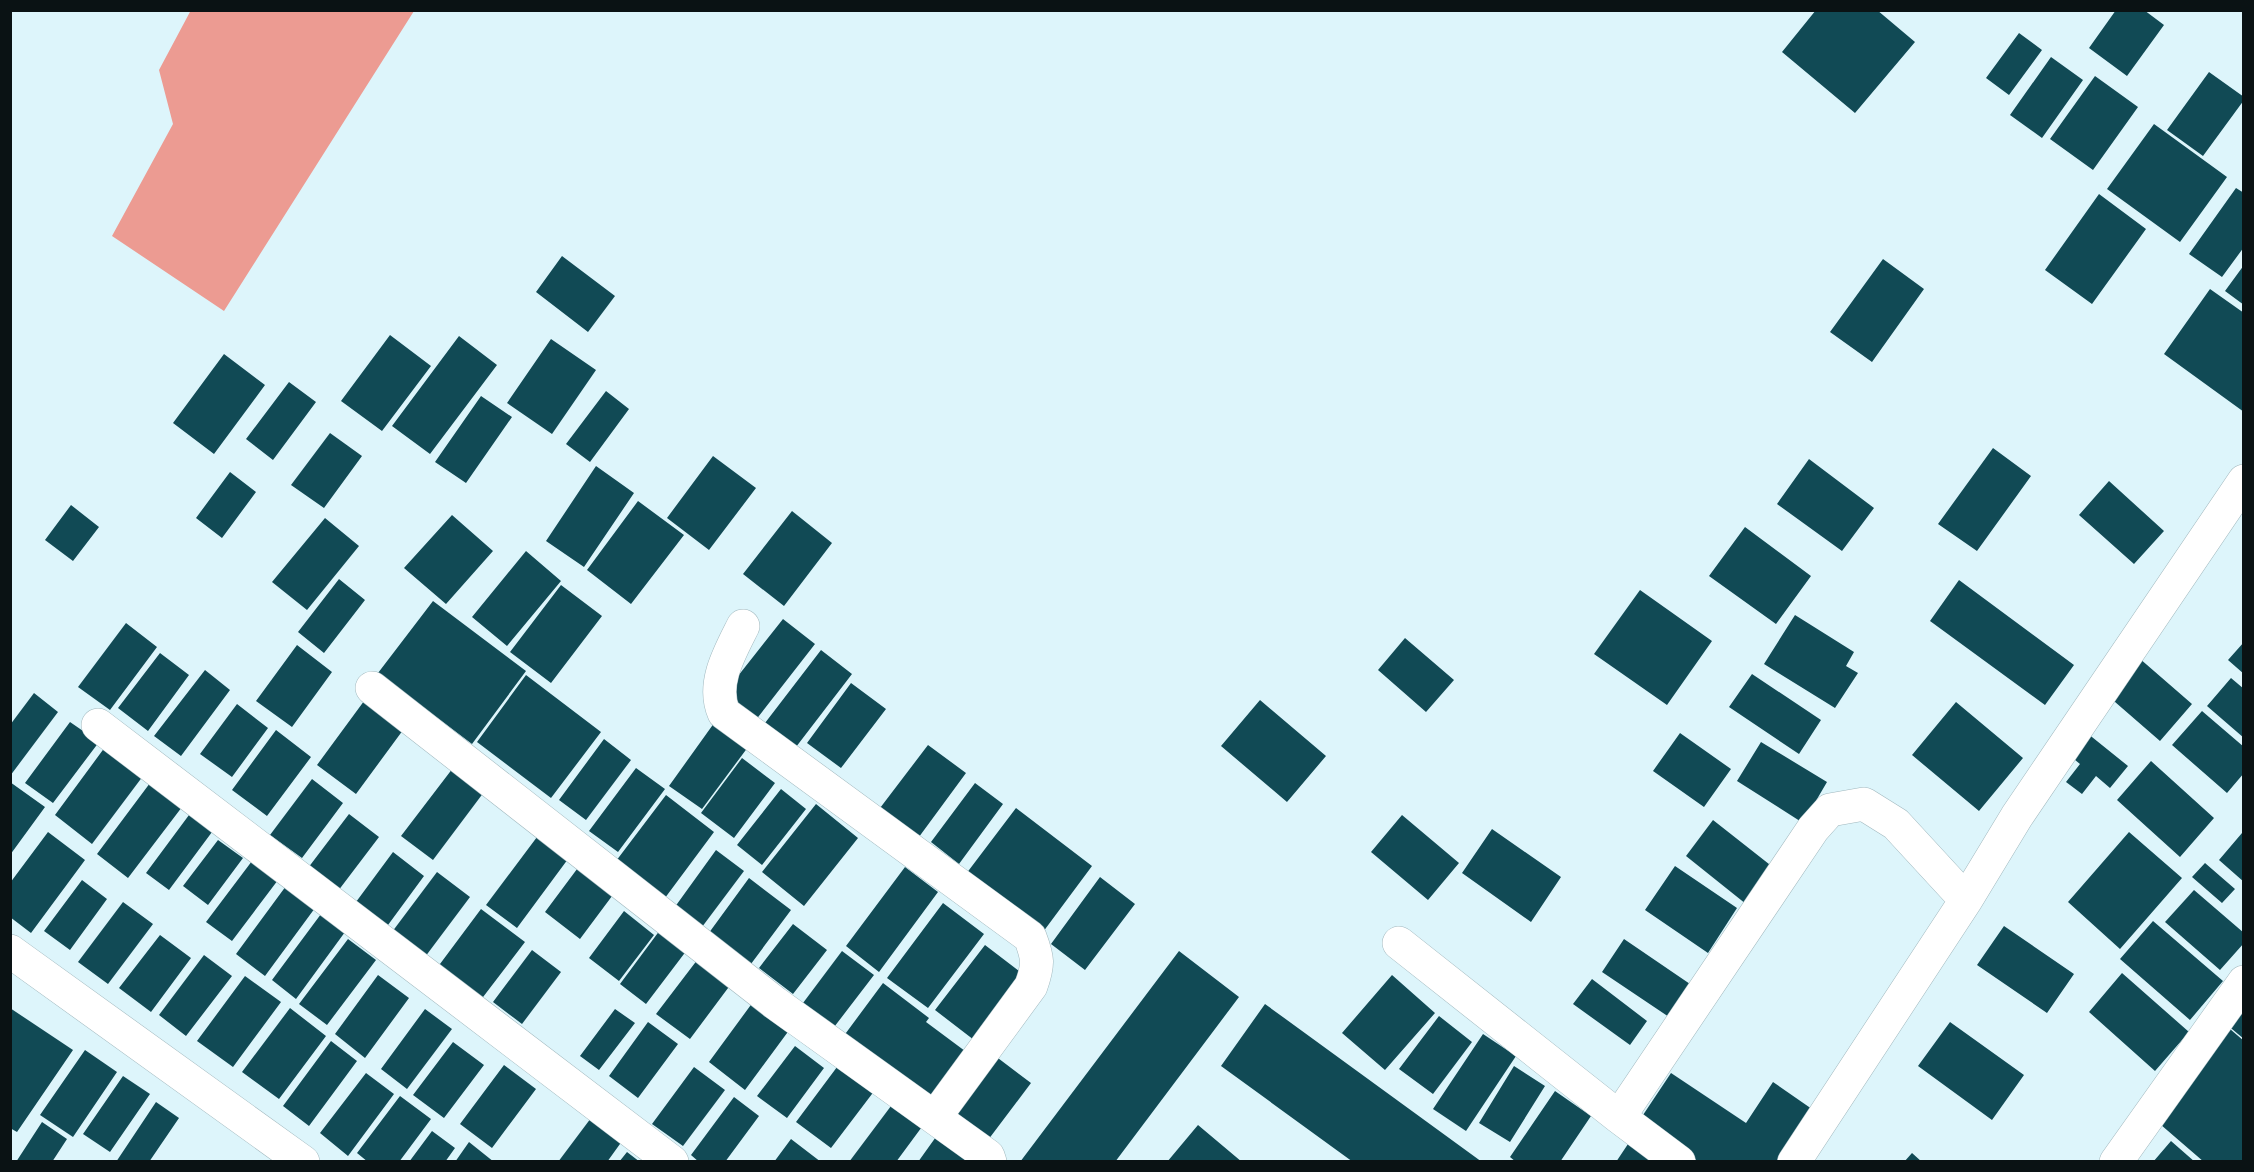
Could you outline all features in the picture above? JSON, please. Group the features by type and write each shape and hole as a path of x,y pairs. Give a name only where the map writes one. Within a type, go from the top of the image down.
{"street":[{"path":"1794,1161 1966,900 2017,816 2244,481"},
{"path":"743,626 722,670 721,706 724,713 1030,937 1038,958 1031,986 935,1117"},
{"path":"372,687 775,1003 935,1117 988,1156 990,1161"},
{"path":"98,725 672,1161"},
{"path":"1619,1117 1813,829 1830,810 1864,804 1896,824 1966,900"},
{"path":"1399,943 1619,1117 1679,1161"},
{"path":"16,966 303,1161"},
{"path":"2116,1161 2244,982"}],"shaded area":[{"path":"191,10 414,11 224,311 112,236 173,124 159,70"}],"building":[{"path":"1816,10 1877,10 1915,42 1855,113 1782,52"},
{"path":"2116,10 2144,10 2164,25 2127,76 2089,48"},
{"path":"2019,33 2042,50 2009,95 1986,78"},
{"path":"2051,57 2083,80 2042,138 2010,115"},
{"path":"2209,72 2244,97 2244,100 2203,156 2167,130"},
{"path":"2095,76 2138,107 2093,170 2050,139"},
{"path":"2154,124 2227,177 2180,242 2107,189"},
{"path":"2236,188 2244,193 2244,247 2222,277 2189,254"},
{"path":"2099,194 2146,229 2092,304 2045,270"},
{"path":"562,256 615,296 588,332 536,292"},
{"path":"1883,259 1924,289 1872,362 1830,332"},
{"path":"2244,265 2244,305 2225,291"},
{"path":"2210,289 2244,313 2244,412 2164,354"},
{"path":"390,335 431,366 382,431 341,401"},
{"path":"459,336 497,365 430,454 392,426"},
{"path":"551,339 596,370 552,434 507,403"},
{"path":"224,354 265,385 214,454 173,423"},
{"path":"289,382 316,402 273,460 246,439"},
{"path":"606,391 629,409 590,462 566,444"},
{"path":"481,396 512,417 466,483 435,462"},
{"path":"330,433 362,456 324,508 291,485"},
{"path":"1993,448 2031,476 1977,551 1938,524"},
{"path":"713,456 756,488 709,550 667,518"},
{"path":"1809,459 1874,508 1842,551 1777,504"},
{"path":"596,466 634,493 584,567 546,541"},
{"path":"230,472 256,492 222,538 196,518"},
{"path":"2109,481 2164,531 2134,564 2079,515"},
{"path":"638,501 684,535 631,604 587,570"},
{"path":"71,505 99,527 73,561 45,540"},
{"path":"792,511 832,543 784,606 743,574"},
{"path":"452,515 493,551 446,604 404,568"},
{"path":"325,518 359,546 307,610 272,582"},
{"path":"1745,527 1811,576 1776,624 1709,576"},
{"path":"526,551 561,581 507,646 472,617"},
{"path":"339,579 365,600 324,653 298,632"},
{"path":"1959,580 2074,665 2045,705 1930,621"},
{"path":"561,585 602,616 551,683 510,652"},
{"path":"1640,590 1712,641 1667,705 1594,654"},
{"path":"433,601 526,671 472,744 378,673"},
{"path":"1795,615 1854,652 1846,666 1858,673 1835,708 1764,664"},
{"path":"783,619 815,644 755,721 723,695"},
{"path":"126,623 157,647 110,710 78,687"},
{"path":"1405,638 1454,680 1426,712 1378,670"},
{"path":"2244,642 2244,674 2228,660"},
{"path":"297,645 332,672 292,727 256,701"},
{"path":"821,650 852,674 796,747 765,723"},
{"path":"160,653 189,675 148,731 118,708"},
{"path":"2139,658 2192,704 2160,741 2107,695"},
{"path":"205,670 230,690 181,756 154,736"},
{"path":"1752,674 1821,720 1799,754 1729,707"},
{"path":"526,675 601,732 551,798 477,742"},
{"path":"2231,678 2244,689 2244,738 2207,706"},
{"path":"851,683 886,709 841,768 807,743"},
{"path":"34,693 58,712 10,776 10,725"},
{"path":"367,697 406,726 356,794 317,765"},
{"path":"1260,700 1326,756 1287,802 1221,746"},
{"path":"1956,702 2023,758 1979,811 1912,755"},
{"path":"237,704 268,728 232,777 200,754"},
{"path":"2202,711 2244,747 2244,773 2227,793 2172,745"},
{"path":"717,719 751,743 702,809 669,786"},
{"path":"70,722 99,742 53,803 25,783"},
{"path":"276,730 311,757 267,816 232,790"},
{"path":"1680,733 1731,769 1704,807 1653,771"},
{"path":"2087,733 2128,766 2110,788 2096,776 2082,794 2066,782 2080,764 2069,755"},
{"path":"604,739 631,760 586,820 559,800"},
{"path":"1761,742 1827,782 1803,823 1737,781"},
{"path":"108,743 146,772 92,844 55,815"},
{"path":"928,745 966,773 916,841 877,812"},
{"path":"742,758 775,783 734,838 701,813"},
{"path":"2151,761 2214,818 2180,857 2117,800"},
{"path":"456,764 487,788 433,860 401,836"},
{"path":"636,768 665,789 618,852 589,831"},
{"path":"312,779 343,803 302,858 270,835"},
{"path":"10,782 45,807 10,855"},
{"path":"150,783 182,807 128,878 97,854"},
{"path":"975,783 1003,804 959,864 931,842"},
{"path":"781,789 806,809 762,865 737,845"},
{"path":"666,795 714,832 662,902 613,865"},
{"path":"816,804 858,838 804,906 762,872"},
{"path":"1016,808 1092,866 1043,932 966,874"},
{"path":"349,814 379,837 338,891 308,868"},
{"path":"189,815 212,832 169,890 146,873"},
{"path":"1402,815 1459,863 1428,900 1371,852"},
{"path":"1713,820 1774,868 1746,904 1686,856"},
{"path":"1492,829 1561,877 1531,922 1462,873"},
{"path":"48,832 85,860 31,933 10,917 10,883"},
{"path":"2129,832 2182,878 2120,949 2068,902"},
{"path":"2242,833 2244,834 2244,882 2219,860"},
{"path":"537,837 568,859 517,928 486,905"},
{"path":"218,840 243,858 208,905 183,886"},
{"path":"716,850 744,871 699,931 672,911"},
{"path":"393,852 424,876 388,925 356,902"},
{"path":"252,861 278,880 232,941 206,922"},
{"path":"583,861 618,888 580,939 545,912"},
{"path":"2205,863 2235,889 2222,903 2192,877"},
{"path":"1675,866 1737,908 1708,953 1645,910"},
{"path":"905,867 938,892 879,972 846,946"},
{"path":"437,872 470,897 425,957 392,932"},
{"path":"1100,877 1135,904 1085,970 1051,944"},
{"path":"749,878 791,910 745,972 703,941"},
{"path":"82,880 107,899 70,950 44,931"},
{"path":"286,886 315,908 265,976 236,954"},
{"path":"2194,890 2244,933 2244,943 2220,970 2165,922"},
{"path":"123,902 153,924 108,984 78,962"},
{"path":"943,903 984,934 928,1008 887,978"},
{"path":"481,909 525,942 480,1001 437,968"},
{"path":"624,911 654,935 619,981 589,958"},
{"path":"321,914 345,932 296,999 272,980"},
{"path":"2153,921 2223,981 2190,1020 2120,959"},
{"path":"793,924 827,950 793,994 759,968"},
{"path":"663,926 690,946 646,1004 620,984"},
{"path":"2004,926 2074,974 2047,1013 1977,965"},
{"path":"160,935 191,958 151,1012 119,988"},
{"path":"348,939 376,960 327,1025 299,1004"},
{"path":"1624,939 1690,984 1669,1017 1602,972"},
{"path":"985,945 1023,974 974,1040 935,1010"},
{"path":"532,950 561,972 522,1024 493,1002"},
{"path":"842,951 874,975 828,1035 797,1011"},
{"path":"1179,951 1239,997 1115,1162 1020,1162"},
{"path":"204,955 232,976 186,1036 159,1015"},
{"path":"701,955 734,980 690,1039 656,1014"},
{"path":"2122,973 2189,1032 2155,1071 2089,1012"},
{"path":"378,975 409,998 365,1058 335,1034"},
{"path":"1392,975 1435,1013 1385,1070 1342,1033"},
{"path":"245,976 281,1002 233,1067 197,1041"},
{"path":"1592,979 1647,1021 1630,1045 1573,1004"},
{"path":"883,983 929,1018 926,1022 969,1054 932,1103 840,1041"},
{"path":"2244,991 2244,1039 2220,1019"},
{"path":"753,1002 790,1029 745,1090 709,1062"},
{"path":"1265,1004 1482,1162 1353,1162 1221,1066"},
{"path":"10,1008 73,1050 17,1132 10,1128"},
{"path":"290,1008 326,1036 279,1099 242,1072"},
{"path":"425,1009 452,1029 407,1089 381,1069"},
{"path":"615,1009 635,1023 599,1070 580,1056"},
{"path":"1439,1016 1472,1042 1433,1094 1399,1069"},
{"path":"648,1022 678,1044 638,1098 609,1076"},
{"path":"1950,1022 2024,1075 1992,1120 1918,1066"},
{"path":"2230,1029 2244,1041 2244,1162 2204,1162 2153,1118"},
{"path":"1483,1034 1516,1056 1466,1131 1433,1109"},
{"path":"331,1041 357,1061 309,1126 283,1106"},
{"path":"453,1042 484,1065 444,1118 413,1095"},
{"path":"795,1046 824,1068 787,1118 757,1096"},
{"path":"85,1050 117,1072 73,1137 40,1115"},
{"path":"990,1052 1031,1083 985,1144 945,1113"},
{"path":"840,1063 875,1090 831,1148 796,1122"},
{"path":"504,1065 536,1089 492,1148 460,1124"},
{"path":"1514,1066 1545,1086 1510,1142 1479,1123"},
{"path":"694,1067 725,1090 683,1146 652,1124"},
{"path":"366,1073 394,1094 348,1156 320,1133"},
{"path":"1671,1073 1746,1123 1773,1082 1822,1116 1791,1162 1699,1162 1639,1121"},
{"path":"123,1076 150,1094 110,1152 83,1134"},
{"path":"1555,1091 1591,1116 1560,1162 1516,1162 1510,1157"},
{"path":"400,1096 431,1119 399,1162 368,1162 357,1153"},
{"path":"734,1097 759,1116 725,1162 699,1162 691,1155"},
{"path":"897,1098 927,1120 896,1162 849,1162"},
{"path":"156,1102 179,1118 149,1162 116,1162"},
{"path":"594,1114 625,1137 607,1162 558,1162"},
{"path":"42,1122 67,1139 52,1162 16,1162"},
{"path":"1198,1125 1242,1162 1167,1162"},
{"path":"432,1131 455,1148 445,1162 409,1162"},
{"path":"938,1134 970,1162 918,1162"},
{"path":"791,1139 821,1162 774,1162"},
{"path":"1630,1141 1660,1162 1616,1162"},
{"path":"2171,1141 2195,1162 2153,1162"},
{"path":"469,1142 494,1162 455,1162"},
{"path":"627,1152 640,1162 619,1162"},
{"path":"1912,1153 1922,1162 1904,1162"}]}
